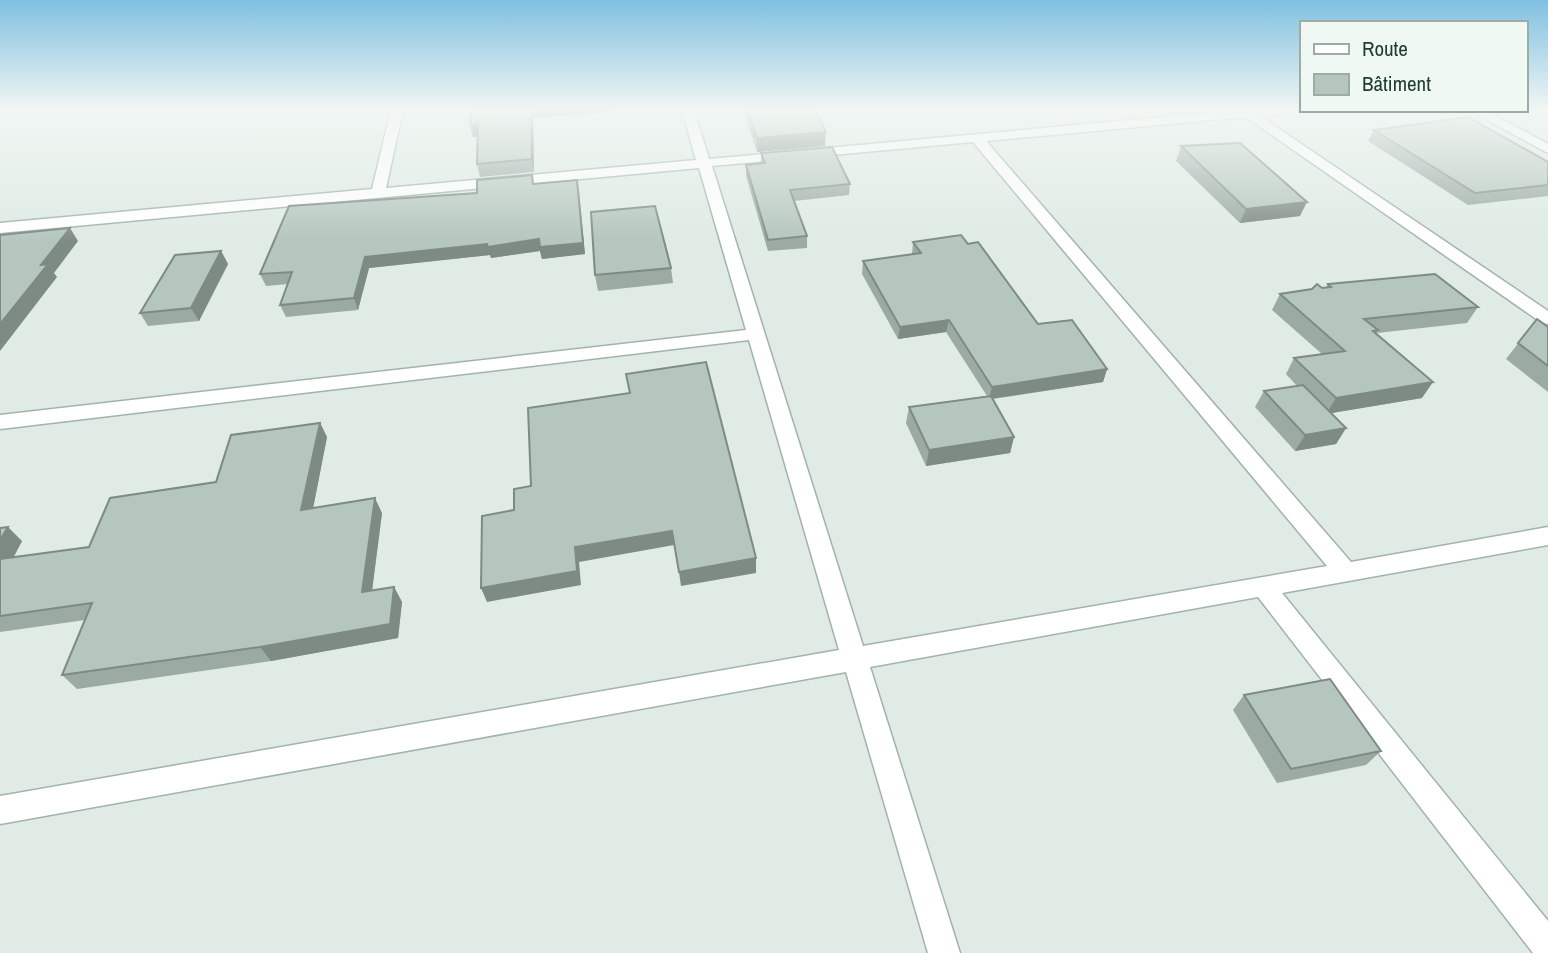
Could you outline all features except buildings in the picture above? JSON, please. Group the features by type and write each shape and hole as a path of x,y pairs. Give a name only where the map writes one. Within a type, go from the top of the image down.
{"street":[{"path":"378,193 387,154"},
{"path":"701,154 944,953"},
{"path":"0,228 797,154"},
{"path":"990,154 1346,572"},
{"path":"1309,154 1548,319"},
{"path":"0,422 757,334"},
{"path":"0,810 1548,536"},
{"path":"1263,586 1548,946"}]}
